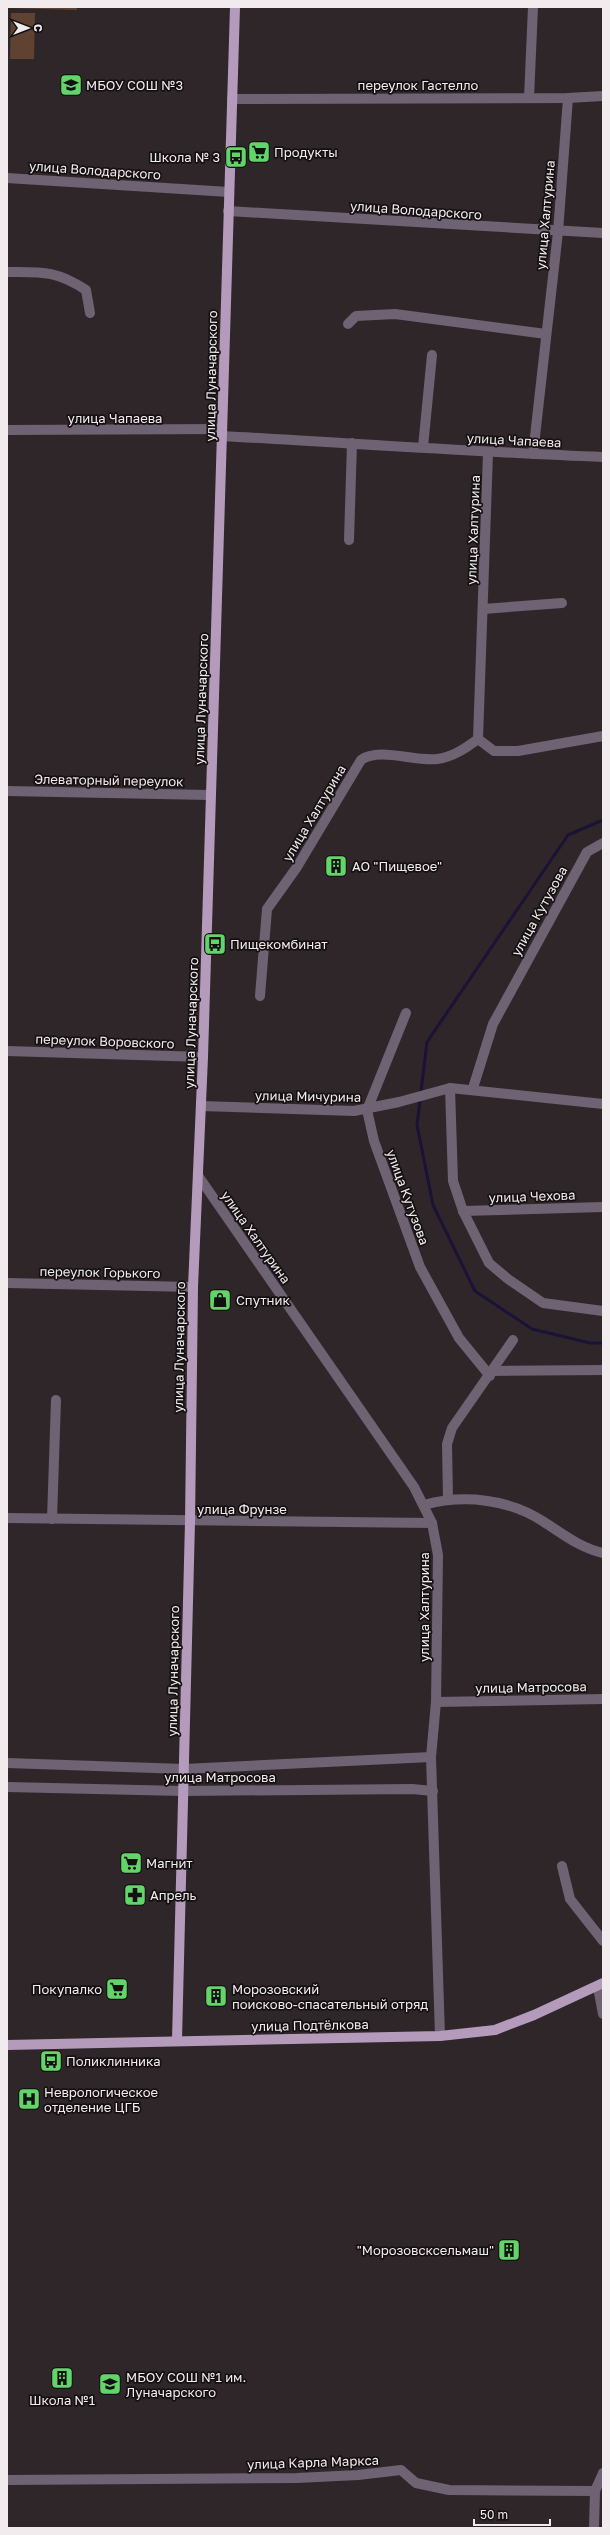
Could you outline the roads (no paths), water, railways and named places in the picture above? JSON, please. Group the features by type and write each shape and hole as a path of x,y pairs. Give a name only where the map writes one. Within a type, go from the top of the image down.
{"main road":[{"name":"улица Луначарского","path":"177,2040 190,1522 193,1287 199,1177 203,1057 235,7"},
{"name":"улица Подтёлкова","path":"7,2045 177,2040 440,2036 495,2030 601,1985"}],"street":[{"path":"529,98 533,7"},
{"name":"переулок Гастелло","path":"232,99 568,98 603,96"},
{"name":"улица Халтурина","path":"533,454 558,232 568,98"},
{"name":"улица Володарского","path":"7,178 229,192"},
{"name":"улица Володарского","path":"228,211 558,232 603,233"},
{"path":"7,272 49,272 71,280 86,290 90,313"},
{"path":"348,324 356,316 395,314 546,334"},
{"path":"423,447 432,356"},
{"name":"улица Чапаева","path":"7,430 222,433 488,453 603,457"},
{"path":"349,540 352,443"},
{"name":"улица Халтурина","path":"260,996 267,909 297,867 361,760 368,755 437,759 458,752 478,739 488,453"},
{"path":"483,609 562,604"},
{"path":"478,739 494,751 518,751 603,736"},
{"name":"Элеваторный переулок","path":"7,791 210,795"},
{"name":"улица Кутузова","path":"473,1088 493,1024 587,852 603,843"},
{"path":"367,1110 406,1014"},
{"name":"переулок Воровского","path":"7,1051 203,1057"},
{"path":"450,1088 453,1181 463,1211 489,1262 508,1279 543,1303 603,1311"},
{"name":"улица Мичурина","path":"201,1106 354,1111 367,1110 450,1088 473,1088 493,1093 603,1104"},
{"name":"улица Кутузова","path":"367,1110 374,1141 420,1267 459,1338 491,1374"},
{"name":"улица Халтурина","path":"199,1177 424,1505 432,1523 438,1555 436,1702 431,1757 440,2036"},
{"name":"улица Чехова","path":"463,1211 603,1207"},
{"name":"переулок Горького","path":"7,1283 193,1287"},
{"path":"448,1498 447,1444 452,1428 491,1374 513,1340"},
{"path":"491,1374 603,1370"},
{"path":"52,1519 56,1400"},
{"path":"424,1505 448,1498 479,1500 516,1507 543,1521 567,1538 603,1553"},
{"name":"улица Фрунзе","path":"7,1518 190,1522 432,1523"},
{"name":"улица Матросова","path":"436,1702 603,1699"},
{"name":"улица Матросова","path":"7,1763 184,1769 431,1757"},
{"name":"улица Матросова","path":"7,1786 183,1791 412,1789 433,1791"},
{"path":"562,1866 570,1899 603,1941"},
{"path":"601,1985 603,2014"},
{"name":"улица Карла Маркса","path":"7,2480 304,2477 358,2475 401,2470 416,2483 449,2490 595,2490"},
{"path":"594,2528 595,2490 603,2473"}],"waterway":[{"path":"603,820 568,835 427,1042 417,1125 433,1205 475,1291 532,1329 590,1343 603,1343"}],"place":[{"name":"МБОУ СОШ №3","path":"71,85"},
{"name":"Продукты","path":"259,152"},
{"name":"Школа № 3","path":"236,157"},
{"name":"АО \"Пищевое\"","path":"336,866"},
{"name":"Пищекомбинат","path":"215,944"},
{"name":"Спутник","path":"220,1300"},
{"name":"Магнит","path":"131,1863"},
{"name":"Апрель","path":"135,1895"},
{"name":"Покупалко","path":"117,1989"},
{"name":"Морозовский поисково-спасательный отряд","path":"216,1996"},
{"name":"Поликлинника","path":"51,2061"},
{"name":"Неврологическое отделение ЦГБ","path":"29,2099"},
{"name":"\"Морозовсксельмаш\"","path":"509,2250"},
{"name":"Школа №1","path":"62,2378"},
{"name":"МБОУ СОШ №1 им. Луначарского","path":"110,2384"}]}
